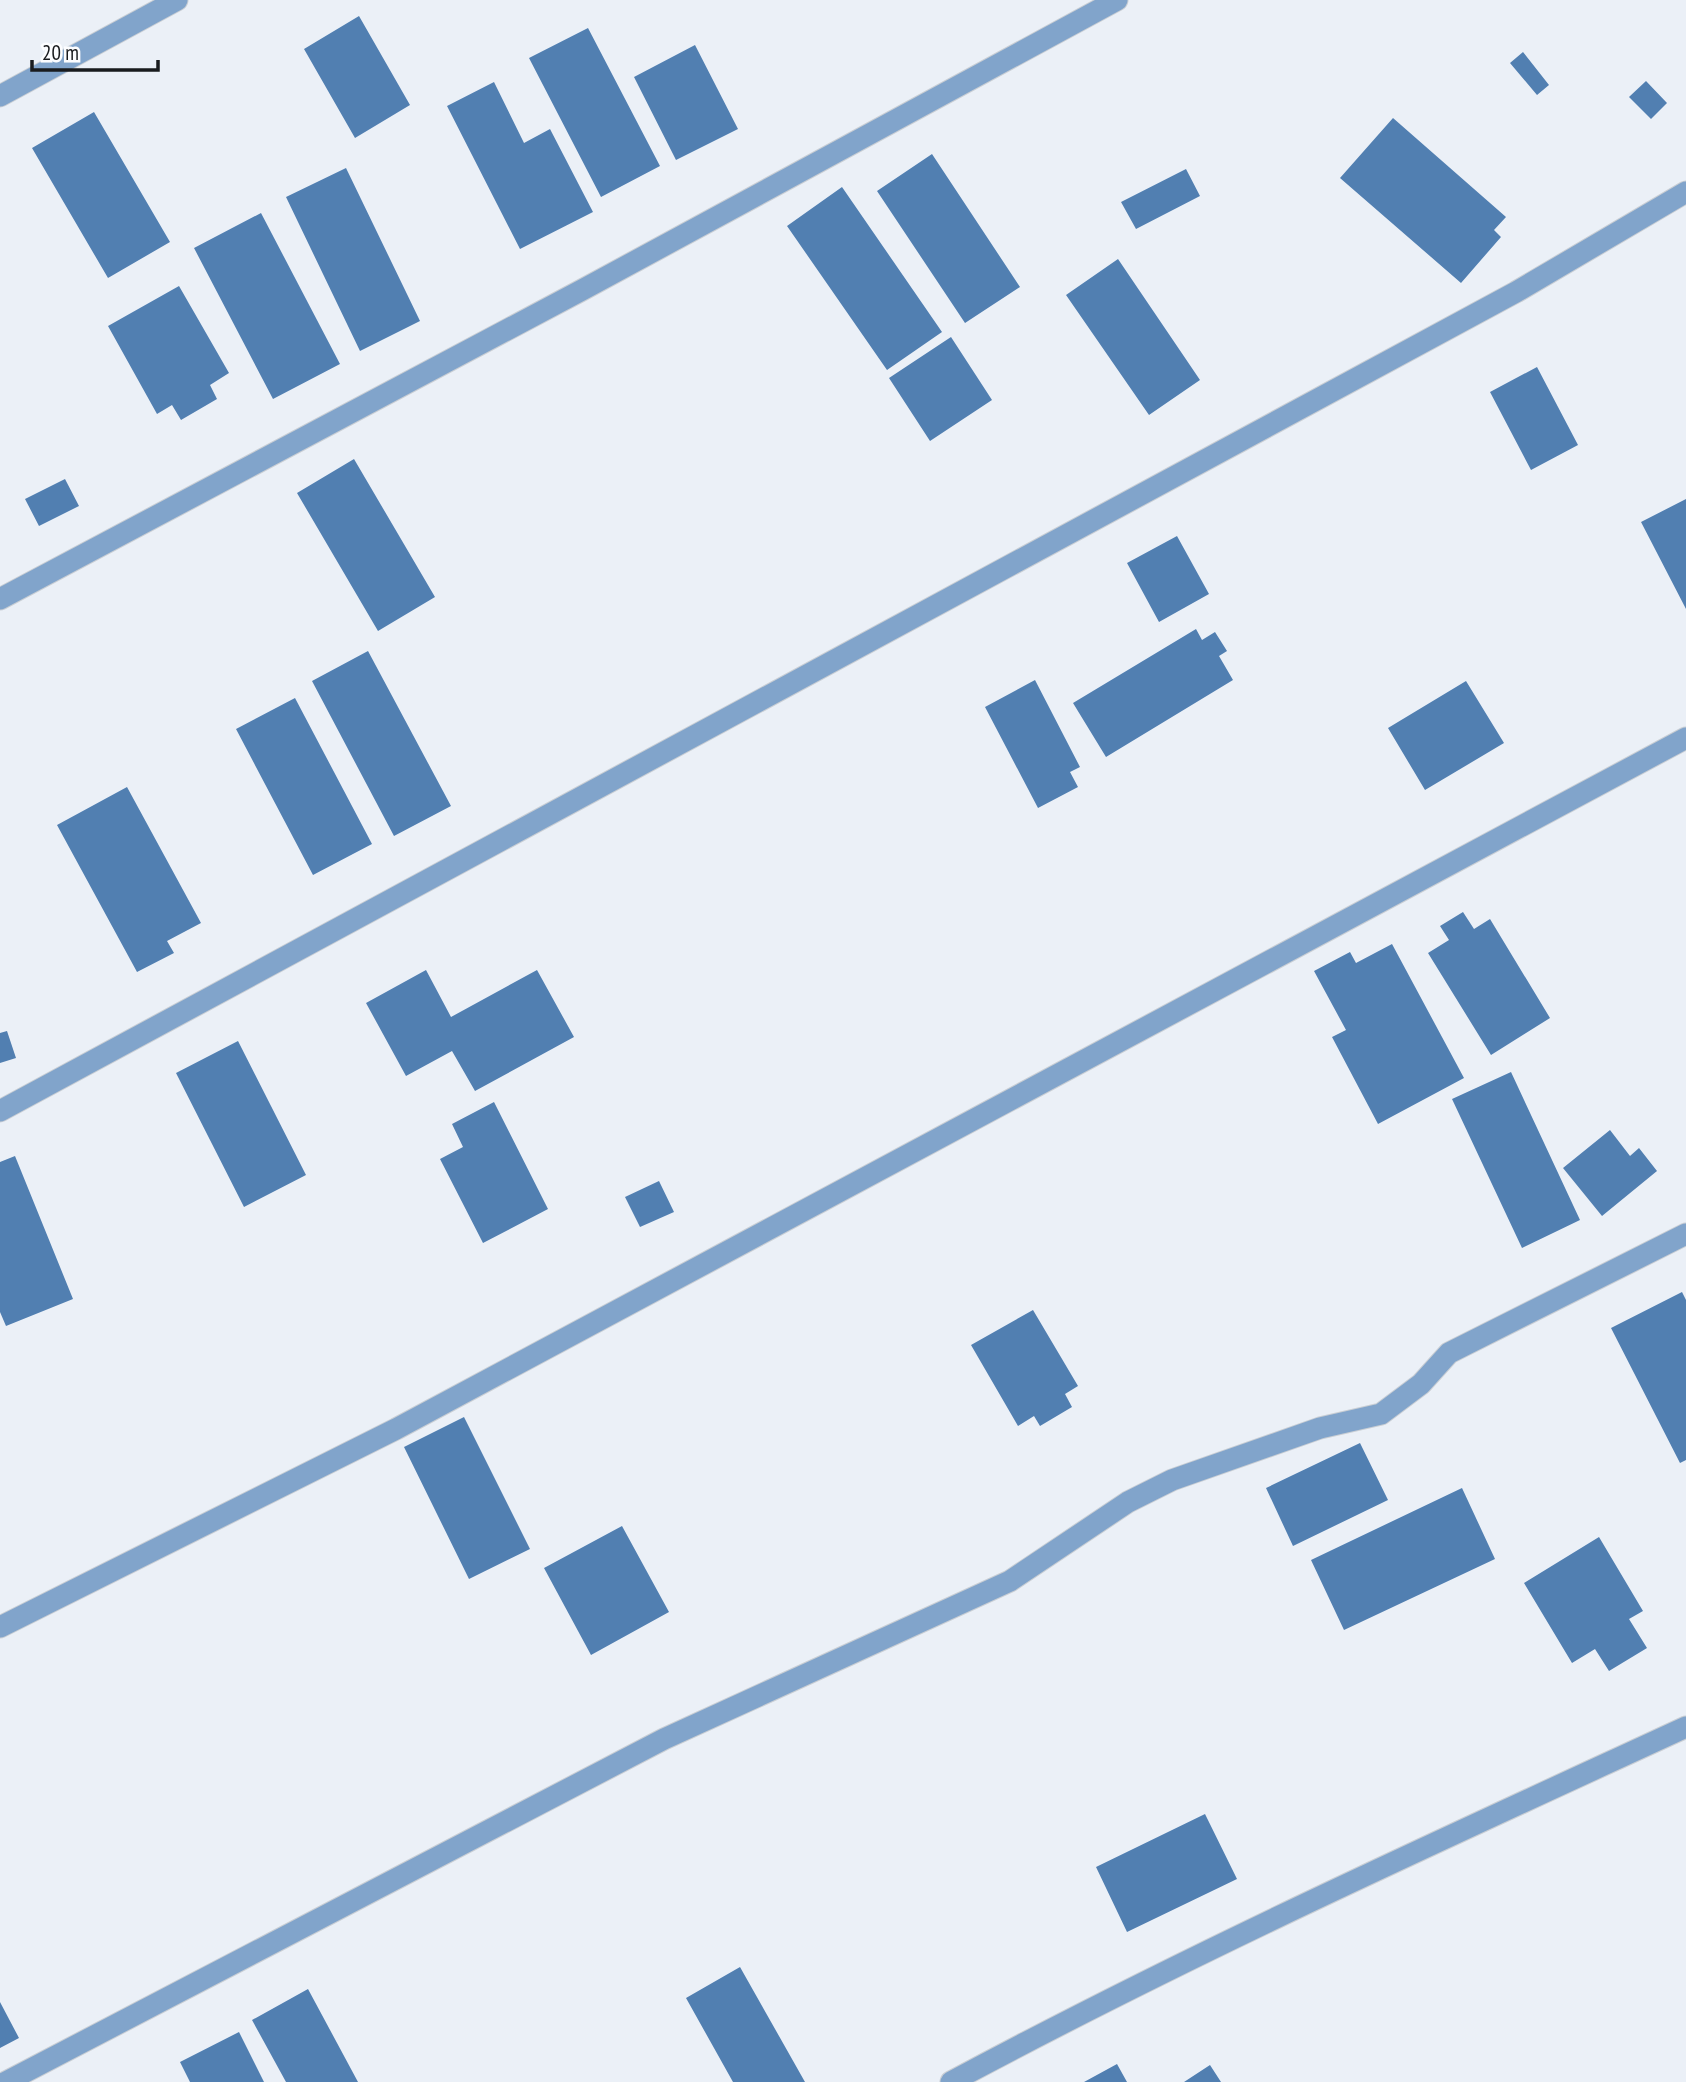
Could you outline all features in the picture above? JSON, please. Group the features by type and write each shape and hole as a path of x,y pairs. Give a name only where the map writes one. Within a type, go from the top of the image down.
{"street":[{"path":"0,96 177,0"},
{"path":"0,599 582,290 1117,0"},
{"path":"0,1111 1516,292 1686,192"},
{"path":"0,1627 396,1429 1686,738"},
{"path":"6,2082 664,1739 1010,1581 1128,1502 1172,1480 1320,1429 1381,1413 1421,1384 1449,1353 1686,1234"},
{"path":"951,2082 1082,2012 1333,1890 1686,1727"}],"building":[{"path":"359,16 410,105 355,138 304,49"},
{"path":"588,28 660,166 601,197 529,58"},
{"path":"695,45 738,129 676,160 634,77"},
{"path":"1523,52 1549,85 1537,95 1510,63"},
{"path":"1646,81 1667,103 1651,119 1629,97"},
{"path":"494,82 524,143 550,129 593,212 520,249 447,106"},
{"path":"94,112 170,242 108,278 32,148"},
{"path":"1393,118 1506,217 1494,230 1501,237 1461,283 1340,178"},
{"path":"932,154 1020,287 965,323 877,191"},
{"path":"346,168 420,321 360,351 286,197"},
{"path":"1186,169 1200,196 1136,229 1121,202"},
{"path":"842,187 942,332 887,370 787,226"},
{"path":"261,213 340,364 273,399 194,248"},
{"path":"1118,259 1200,380 1149,415 1066,295"},
{"path":"179,286 229,373 210,385 217,399 181,420 172,405 157,414 108,326"},
{"path":"951,337 992,400 930,441 889,378"},
{"path":"1537,367 1578,445 1531,470 1490,392"},
{"path":"354,459 435,597 378,631 297,493"},
{"path":"65,479 79,506 39,526 25,499"},
{"path":"1686,499 1686,609 1641,522"},
{"path":"1177,536 1209,594 1159,622 1127,563"},
{"path":"1196,629 1202,640 1215,632 1227,651 1219,656 1233,680 1106,757 1073,703"},
{"path":"368,651 451,806 394,836 312,681"},
{"path":"1035,680 1080,767 1070,772 1078,787 1038,808 985,707"},
{"path":"1466,681 1504,743 1425,790 1388,728"},
{"path":"295,698 372,844 313,875 236,729"},
{"path":"127,787 201,923 167,941 174,953 137,972 57,825"},
{"path":"1463,912 1474,929 1490,919 1550,1018 1491,1055 1428,953 1449,940 1440,926"},
{"path":"1392,944 1464,1078 1378,1124 1332,1037 1346,1030 1314,971 1350,952 1356,963"},
{"path":"426,970 451,1017 537,970 574,1037 475,1091 452,1051 406,1076 366,1003"},
{"path":"7,1031 16,1058 0,1063 0,1033"},
{"path":"238,1041 306,1175 244,1207 176,1073"},
{"path":"1511,1072 1580,1220 1522,1248 1452,1099"},
{"path":"494,1102 548,1209 483,1243 440,1159 463,1147 452,1124"},
{"path":"1610,1130 1630,1156 1639,1148 1657,1171 1602,1216 1563,1168"},
{"path":"15,1156 73,1299 6,1326 0,1312 0,1162"},
{"path":"659,1181 674,1212 640,1227 625,1197"},
{"path":"1682,1292 1686,1300 1686,1460 1680,1463 1611,1328"},
{"path":"1033,1310 1078,1386 1065,1394 1072,1407 1040,1426 1034,1416 1018,1426 971,1345"},
{"path":"464,1417 530,1549 469,1579 404,1447"},
{"path":"1360,1443 1388,1500 1293,1546 1266,1488"},
{"path":"1462,1488 1495,1559 1344,1630 1311,1560"},
{"path":"622,1526 669,1612 591,1655 544,1568"},
{"path":"1599,1537 1643,1611 1629,1619 1647,1648 1609,1671 1595,1649 1572,1663 1524,1583"},
{"path":"1205,1814 1237,1879 1127,1932 1096,1867"},
{"path":"740,1967 805,2082 733,2082 686,1998"},
{"path":"308,1989 358,2082 286,2082 252,2020"},
{"path":"0,2002 19,2038 0,2048"},
{"path":"239,2032 264,2082 190,2082 180,2062"},
{"path":"1117,2064 1127,2082 1084,2082"},
{"path":"1210,2065 1221,2082 1184,2082"}]}
